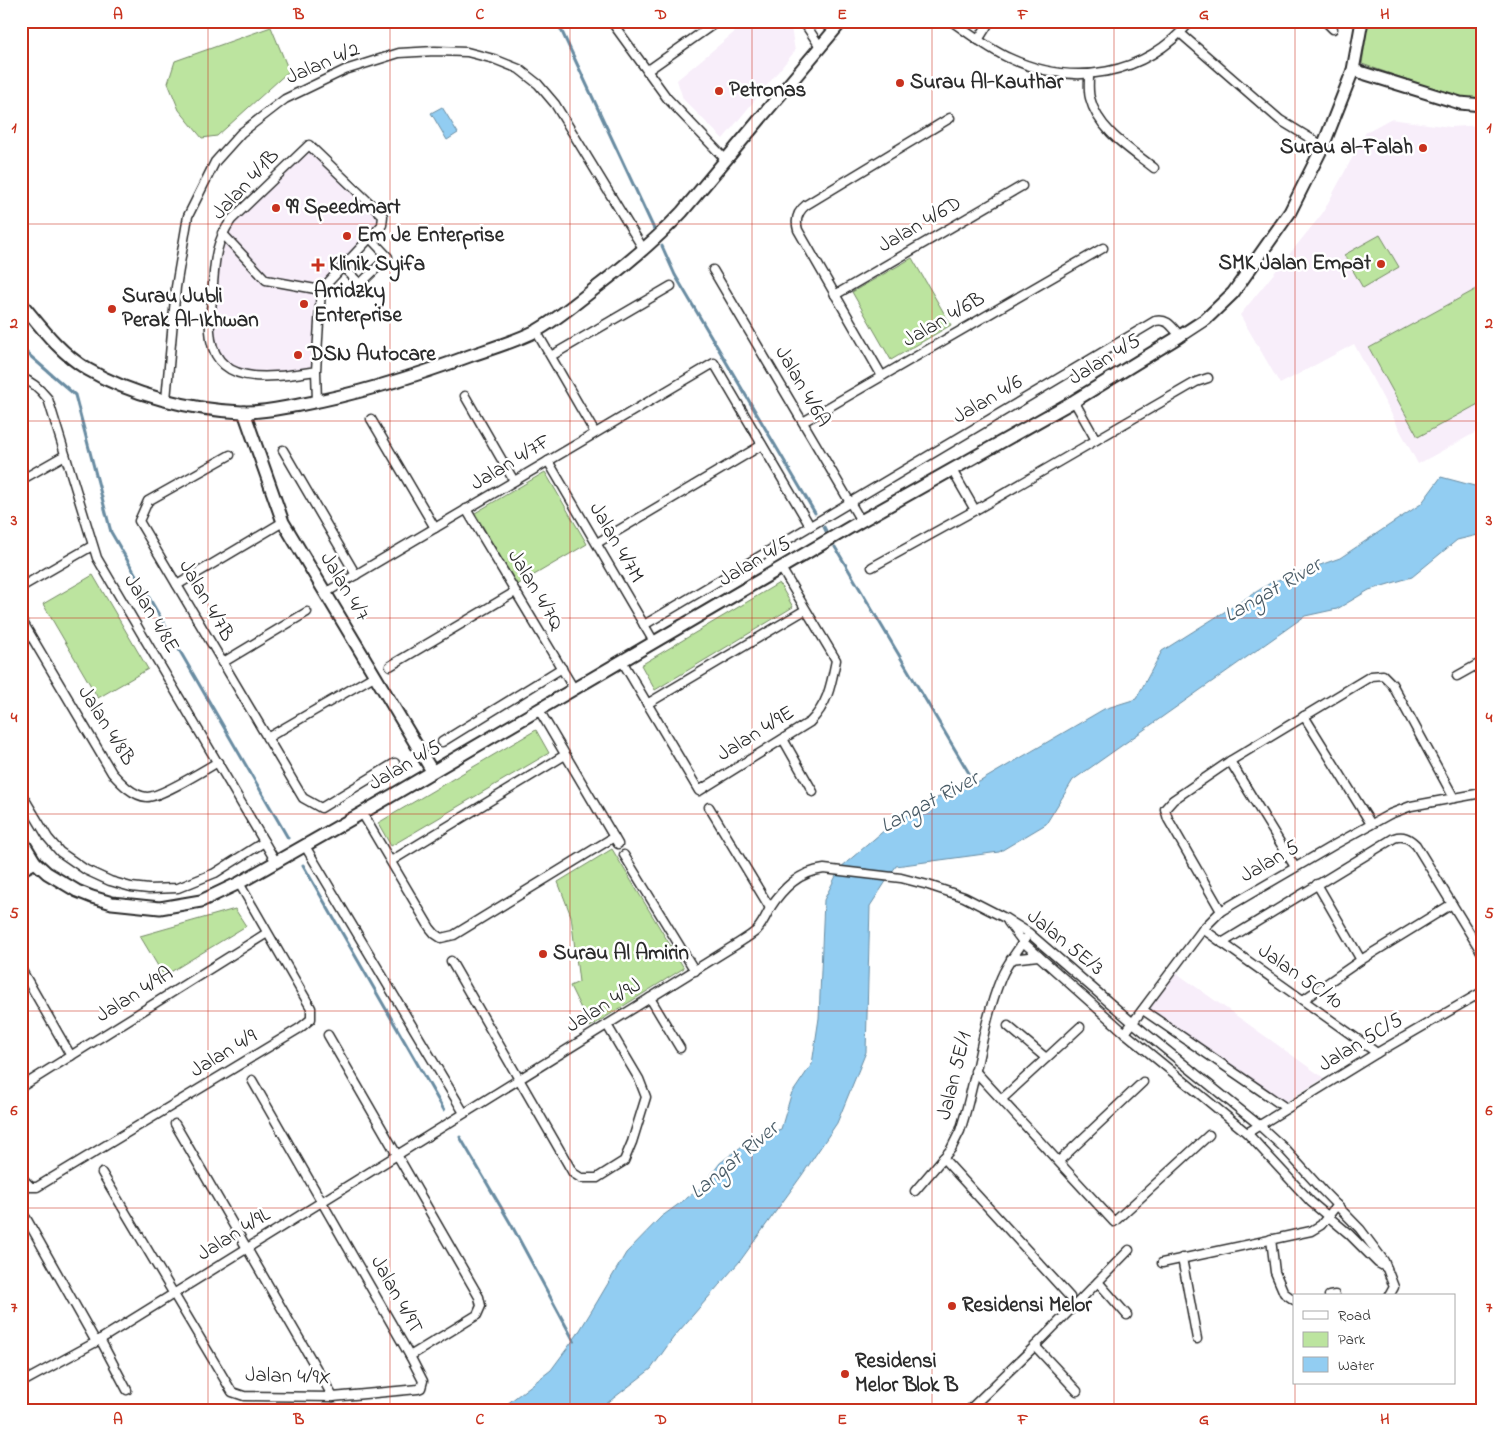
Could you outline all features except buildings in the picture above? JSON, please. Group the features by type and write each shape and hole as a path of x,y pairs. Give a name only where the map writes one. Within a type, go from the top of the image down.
{"street":[{"path":"610,21 667,98 726,160"},
{"path":"647,71 718,21"},
{"path":"803,21 820,48"},
{"path":"21,303 62,350 86,369 138,393 203,408 244,412 317,402 381,386 449,364 536,330 574,306 644,250 682,212 842,21"},
{"path":"951,21 978,40 1010,58 1043,71 1089,75 1118,70 1152,54 1180,33 1191,21"},
{"path":"978,40 990,21"},
{"path":"1325,21 1333,29"},
{"name":"Jalan 4/5","path":"21,839 35,862 47,873 76,891 112,904 160,908 201,901 239,883 305,846 862,521 1074,401 1206,319 1233,293 1245,278 1290,212 1323,146 1353,70 1362,21"},
{"path":"1180,33 1280,120 1323,146"},
{"name":"Jalan 4/2","path":"166,400 176,287 186,222 216,162 241,133 285,99 344,70 400,53 434,50 466,52 494,59 518,69 538,84 555,104 644,250"},
{"path":"1353,70 1460,103 1482,105"},
{"path":"1089,75 1090,98 1101,122 1118,140 1154,168"},
{"path":"882,376 798,230 797,216 806,205 950,118"},
{"name":"Jalan 4/1B","path":"316,371 262,376 238,374 228,369 219,360 212,346 210,330 216,250 222,233 232,220 309,145 383,216 382,225 370,238"},
{"name":"Jalan 4/6D","path":"836,294 1022,186"},
{"path":"222,233 266,280 321,290"},
{"path":"317,402 316,371 321,290 370,238 388,257 360,284 343,267"},
{"name":"Jalan 4/6B","path":"803,422 1103,248"},
{"name":"Jalan 4/6A","path":"713,270 862,521"},
{"path":"551,356 671,286"},
{"name":"Jalan 4/6","path":"644,625 1155,321 1167,320 1180,336"},
{"path":"536,330 595,433"},
{"name":"Jalan 4/7F","path":"325,593 714,362 762,445"},
{"name":"Jalan 4/8E","path":"21,378 42,391 48,399 97,558 276,862"},
{"path":"872,567 975,510 1196,382 1208,378"},
{"path":"465,396 514,481"},
{"path":"1074,401 1096,440"},
{"name":"Jalan 4/7","path":"244,412 283,522 432,771"},
{"path":"371,419 435,528"},
{"path":"596,544 762,445 810,526"},
{"path":"283,450 356,575"},
{"path":"21,480 65,455"},
{"name":"Jalan 4/7B","path":"230,455 148,501 139,521 303,798 321,808 395,763"},
{"name":"Jalan 4/7M","path":"548,461 654,642"},
{"path":"952,470 975,510"},
{"name":"Jalan 4/7Q","path":"466,509 574,689"},
{"path":"177,585 283,522"},
{"path":"21,587 92,546"},
{"name":"Jalan 4/9E","path":"622,661 699,790 810,722 826,702 836,660 781,568"},
{"path":"390,666 516,592"},
{"path":"648,704 806,610"},
{"path":"222,663 307,612"},
{"name":"Jalan 4/8B","path":"21,619 112,774 128,790 147,797 161,792 218,762"},
{"path":"1457,676 1482,662"},
{"path":"442,742 562,668"},
{"path":"1221,912 1168,819 1165,809 1173,800 1230,761 1371,676 1383,675 1392,684 1454,798"},
{"path":"267,738 374,676"},
{"path":"362,813 430,928 441,938 454,935 616,840 539,710"},
{"path":"1304,716 1371,824"},
{"path":"783,739 813,792"},
{"path":"391,861 565,755"},
{"path":"1230,761 1295,868"},
{"path":"21,793 48,838 60,852 86,870 110,881 131,887 149,889 178,888 215,873 264,842"},
{"name":"Jalan 5","path":"1126,1033 1203,929 1221,912 1371,824 1410,806 1482,793"},
{"path":"709,807 770,908"},
{"path":"1222,943 1317,884 1400,836 1411,840 1416,845 1482,953"},
{"path":"305,846 464,1113"},
{"path":"624,855 695,971"},
{"path":"21,870 35,862"},
{"name":"Jalan 4/9J","path":"473,1108 755,932 780,892 799,877 812,870 901,878 964,898 1005,918"},
{"name":"Jalan 4/9","path":"21,1177 31,1187 42,1184 307,1024 311,1019 311,1008 239,883"},
{"path":"1317,884 1362,960"},
{"path":"1303,1000 1362,960 1452,904"},
{"name":"Jalan 5E/3","path":"1005,918 1023,942 1038,956 1126,1033 1247,1133 1327,1217 1349,1234 1378,1263 1386,1268"},
{"name":"Jalan 5E/3","path":"1005,918 1029,933 1133,1023 1259,1125 1284,1148 1360,1228 1378,1252 1386,1268"},
{"name":"Jalan 5C/10","path":"1203,929 1377,1053"},
{"name":"Jalan 5E/1","path":"1013,956 1015,930"},
{"name":"Jalan 4/9A","path":"21,1087 268,933"},
{"name":"Jalan 5E/1","path":"915,1191 951,1149 960,1131 989,1012 1001,977 1029,933"},
{"path":"1013,956 1038,956"},
{"path":"451,962 573,1173 581,1178 597,1178 624,1161 646,1097 639,1079 607,1025"},
{"path":"21,969 71,1056"},
{"name":"Jalan 5C/5","path":"1259,1125 1482,992"},
{"path":"650,998 680,1048"},
{"path":"1143,1010 1286,1108"},
{"path":"1008,1026 1046,1058"},
{"path":"1002,1099 1080,1027"},
{"path":"328,1035 398,1154"},
{"path":"975,1071 1114,1222 1209,1135"},
{"name":"Jalan 4/9T","path":"252,1080 410,1356 477,1315 481,1306 479,1296 398,1154"},
{"path":"1058,1161 1144,1082"},
{"name":"Jalan 4/9L","path":"21,1382 98,1340 473,1108"},
{"path":"175,1124 333,1397"},
{"path":"1247,1133 1259,1125"},
{"path":"943,1158 1070,1297"},
{"path":"102,1173 172,1294"},
{"path":"1162,1263 1311,1231 1321,1225 1337,1205"},
{"path":"26,1218 127,1390"},
{"path":"1270,1239 1275,1272 1284,1293 1293,1299"},
{"path":"971,1410 1129,1250"},
{"path":"1182,1258 1197,1339"},
{"path":"1386,1268 1394,1287 1390,1294"},
{"path":"1098,1282 1127,1315"},
{"name":"Jalan 4/9X","path":"172,1294 232,1392 244,1396 333,1397 379,1394 421,1388 423,1381 410,1356"},
{"path":"1035,1346 1076,1391"}],"shaded area":[{"path":"748,21 785,21 791,28 795,51 723,139 683,99 677,80"},
{"name":"SMK Jalan Empat","path":"1390,119 1450,127 1482,125 1482,429 1418,464 1354,344 1280,384 1240,315 1322,214 1366,132"},
{"path":"309,150 378,217 377,224 318,286 312,366 295,371 266,372 239,370 221,358 213,329 220,252 227,233 235,222"},
{"path":"1175,972 1324,1078 1285,1102 1149,1009"}],"green space":[{"path":"1368,21 1482,21 1482,101 1460,98 1362,64"},
{"path":"271,27 289,71 217,136 202,138 179,110 168,83 175,61"},
{"path":"1380,235 1399,267 1363,288 1344,255"},
{"path":"912,258 951,325 891,360 852,292"},
{"path":"1482,286 1482,402 1418,437 1369,348"},
{"path":"545,472 587,544 517,585 475,513"},
{"path":"93,575 148,669 98,698 43,604"},
{"path":"779,583 793,607 655,690 641,665"},
{"path":"536,730 549,753 391,846 378,823"},
{"path":"612,849 684,968 590,1027 570,986 579,982 571,916 558,882"},
{"path":"235,909 246,926 164,976 140,936"}],"water":[{"path":"442,107 458,133 447,140 431,113"},
{"name":"Langat River","path":"1441,477 1482,488 1482,534 1457,540 1412,577 1369,590 1337,609 1305,616 1073,780 1046,824 999,852 896,866 870,906 866,1052 837,1123 740,1261 673,1338 651,1369 597,1411 498,1411 551,1370 577,1335 626,1253 661,1217 702,1187 720,1163 750,1140 781,1129 791,1095 812,1064 819,1018 824,900 840,868 887,828 929,801 979,782 1104,709 1136,699 1162,651 1272,582 1340,558 1421,504"}],"waterway":[{"path":"557,21 654,229"},
{"path":"662,246 675,275 815,513"},
{"path":"21,348 75,395 111,532 288,838"},
{"path":"824,527 826,531"},
{"name":"Langat River","path":"835,547 976,785"},
{"path":"303,865 444,1110"},
{"path":"460,1137 512,1226 574,1341"}],"place":[{"name":"Surau Al-Kauthar","path":"900,83"},
{"name":"Petronas","path":"719,91"},
{"name":"Surau al-Falah","path":"1423,148"},
{"name":"99 Speedmart","path":"276,208"},
{"name":"Em Je Enterprise","path":"347,236"},
{"name":"SMK Jalan Empat","path":"1381,264"},
{"name":"Klinik Syifa","path":"318,265"},
{"name":"Arridzky Enterprise","path":"304,304"},
{"name":"Surau Jubli Perak Al-Ikhwan","path":"112,309"},
{"name":"DSN Autocare","path":"298,355"},
{"name":"Surau Al Amirin","path":"543,954"},
{"name":"Residensi Melor","path":"952,1306"},
{"name":"Residensi Melor Blok B","path":"845,1374"}]}
